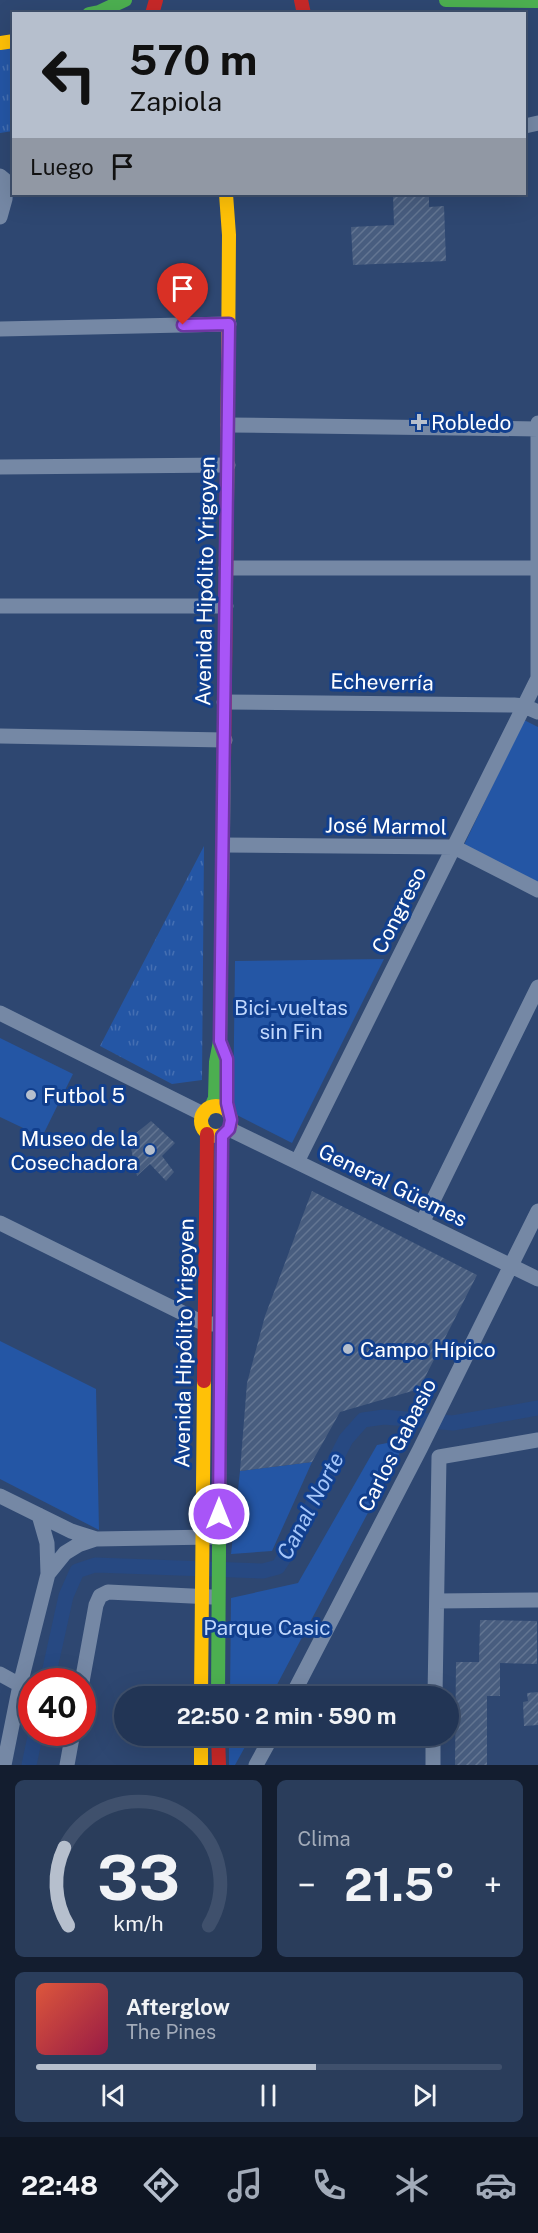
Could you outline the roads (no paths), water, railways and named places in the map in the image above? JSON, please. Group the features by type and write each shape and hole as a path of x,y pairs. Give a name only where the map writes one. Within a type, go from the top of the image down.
{"main road":[{"path":"99,12 125,0"},
{"path":"446,0 538,1"},
{"name":"Avenida Hipólito Yrigoyen","path":"218,1686 218,1538 207,1134 202,1127 207,1110 215,1098 216,1062 220,1041 228,465 229,235 226,195"},
{"name":"Avenida Hipólito Yrigoyen","path":"201,1686 202,1538 212,1324 226,1132 231,1120 228,1111 227,1059 220,1041"},
{"path":"207,1110 220,1106 228,1111"},
{"path":"207,1134 217,1137 226,1132"},
{"path":"201,1746 201,1765"},
{"path":"218,1746 219,1765"}],"street":[{"path":"0,217 5,199 3,178"},
{"path":"0,329 229,324"},
{"path":"538,423 536,568 538,678"},
{"path":"228,425 538,429"},
{"path":"0,466 228,465"},
{"path":"226,568 536,568"},
{"path":"0,606 226,606"},
{"name":"Congreso","path":"297,1161 454,847 531,709 538,678"},
{"name":"Echeverría","path":"224,702 531,709"},
{"path":"0,735 225,740"},
{"name":"José Marmol","path":"223,845 454,847 538,890"},
{"path":"422,1223 538,987"},
{"path":"0,1013 207,1110"},
{"name":"General Güemes","path":"226,1132 297,1161 538,1279"},
{"name":"Carlos Gabasio","path":"297,1686 422,1445 538,1211"},
{"path":"0,1223 212,1324"},
{"path":"422,1445 439,1457 538,1440"},
{"path":"435,1686 439,1457"},
{"path":"0,1496 71,1531 96,1539"},
{"path":"24,1668 48,1574 47,1544 39,1515"},
{"path":"48,1574 65,1553 78,1545 96,1539 218,1538"},
{"path":"85,1668 96,1605 100,1596 108,1592 218,1591"},
{"path":"437,1601 538,1600"},
{"path":"0,1674 18,1684"},
{"path":"4,1765 18,1695"},
{"path":"67,1765 70,1746"},
{"path":"256,1765 266,1746"},
{"path":"433,1746 433,1765"}],"waterway":[{"name":"Canal Norte","path":"50,1668 66,1596 77,1571 95,1565 263,1571 278,1567 346,1439 363,1420 384,1417 453,1423 538,1408"},
{"name":"Canal Norte","path":"29,1765 33,1746"}],"place":[{"name":"Robledo","path":"419,422"},
{"name":"Futbol 5","path":"31,1095"},
{"name":"Museo de la Cosechadora","path":"150,1150"},
{"name":"Campo Hípico","path":"348,1349"}],"park label":[{"name":"Bici-vueltas sin Fin","path":"291,1019"},
{"name":"Parque Casic","path":"267,1627"}]}
